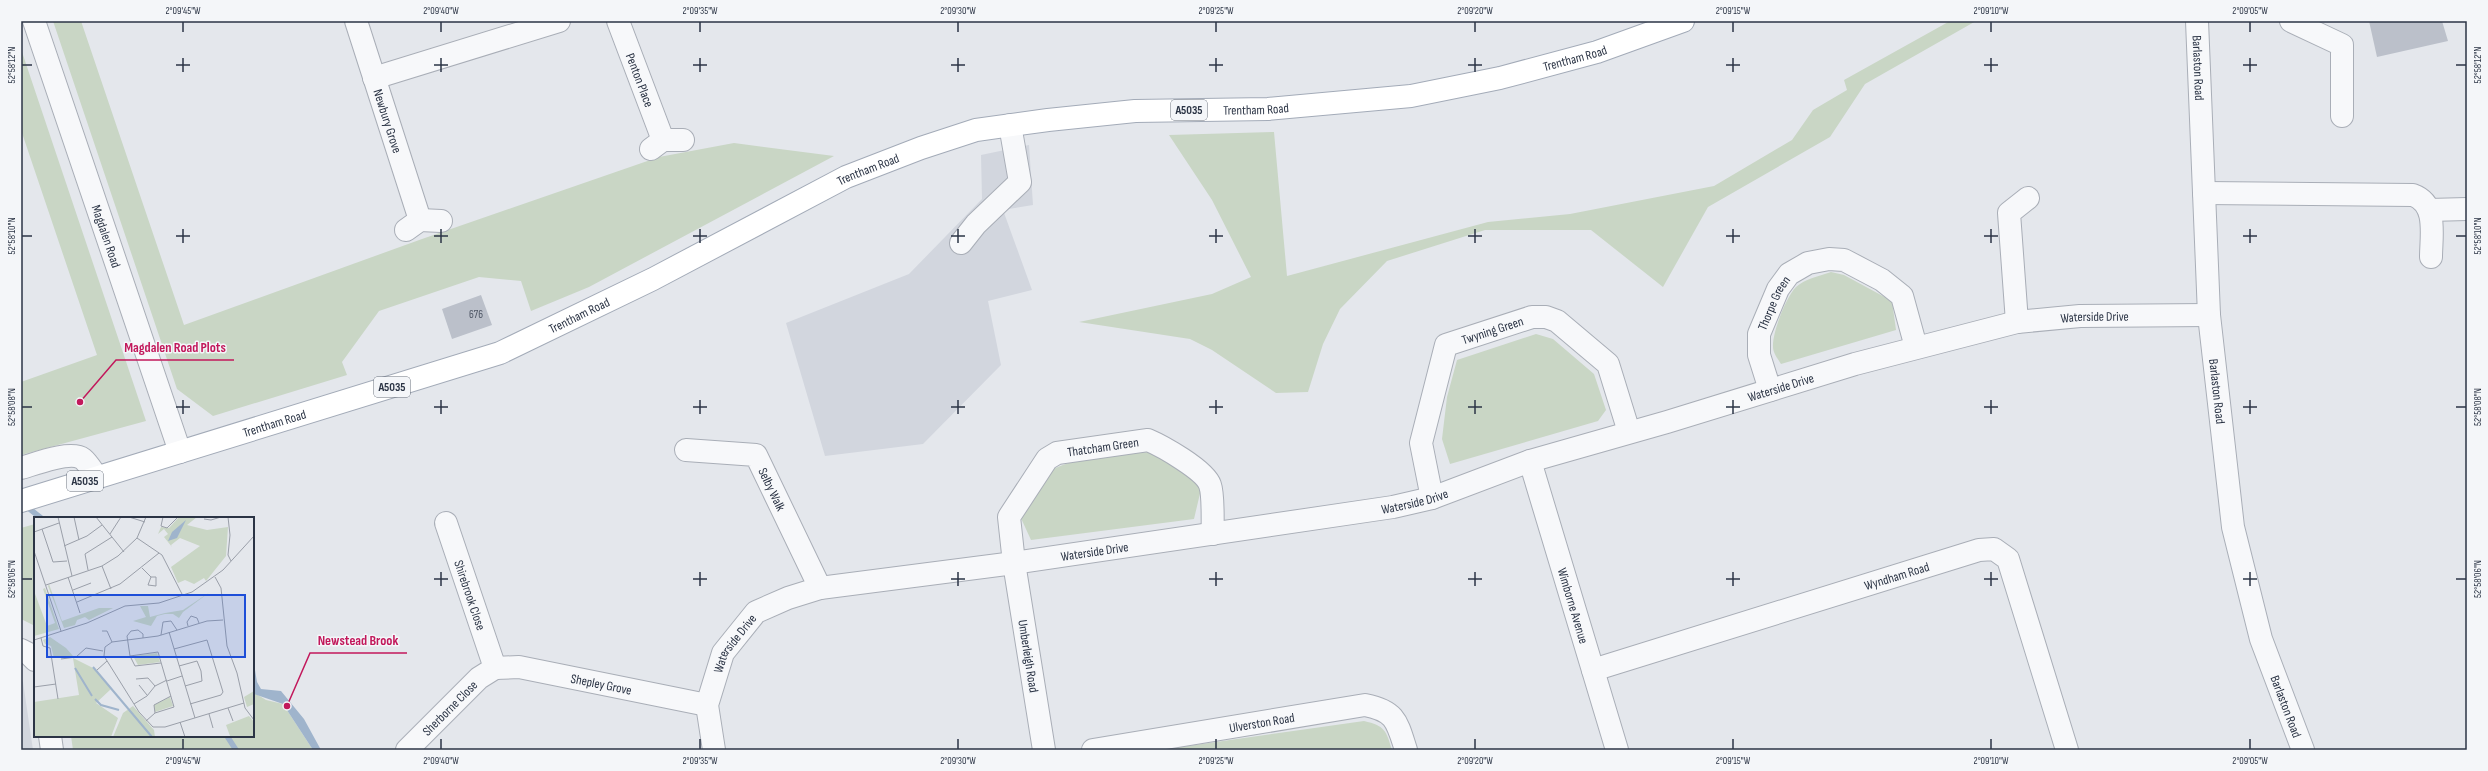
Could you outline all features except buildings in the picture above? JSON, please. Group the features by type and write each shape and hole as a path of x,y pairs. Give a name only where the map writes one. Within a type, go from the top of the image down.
{"main road":[{"name":"Trentham Road","path":"30,499 96,477 500,353 653,279 846,177 928,145 976,130 1135,111 1268,109 1410,96 1500,78 1596,52 1683,21"}],"street":[{"name":"Magdalen Road","path":"34,21 180,452"},
{"name":"Newbury Grove","path":"356,21 422,224"},
{"path":"374,78 559,21"},
{"name":"Penton Place","path":"618,21 666,143"},
{"name":"Barlaston Road","path":"2197,21 2209,315 2233,527 2261,639 2303,750"},
{"path":"2291,21 2342,45 2342,116"},
{"path":"961,243 976,224 1020,182 1010,125"},
{"path":"2204,193 2408,194 2423,200 2430,210 2431,257"},
{"path":"2017,322 2009,213 2028,198"},
{"path":"2430,210 2467,209"},
{"name":"Thorpe Green","path":"1770,390 1758,355 1758,334 1778,289 1789,274 1808,263 1829,259 1844,260 1882,280 1902,296 1916,347"},
{"name":"Waterside Drive","path":"714,750 707,705 723,654 756,612 820,588 1014,563 1393,508 1432,498 1530,461 1916,347 2017,322 2080,316 2209,315"},
{"name":"Twyning Green","path":"1432,498 1421,443 1446,345 1459,339 1532,317 1546,317 1558,321 1608,364 1629,432"},
{"name":"Thatcham Green","path":"1014,563 1009,517 1047,459 1057,453 1148,440 1160,445 1202,474 1210,485 1213,534"},
{"name":"Selby Walk","path":"686,450 756,455 820,588"},
{"path":"21,468 65,456 74,456 83,459 96,477"},
{"name":"Wimborne Avenue","path":"1530,461 1617,750"},
{"name":"Shirebrook Close","path":"446,522 495,668"},
{"name":"Wyndham Road","path":"1593,670 1979,550 1994,549 2008,559 2067,750"},
{"name":"Umberleigh Road","path":"1014,563 1044,750"},
{"path":"21,650 29,654 34,659"},
{"name":"Shepley Grove","path":"495,668 519,667 707,705"},
{"name":"Sherborne Close","path":"407,750 467,689 495,668"},
{"name":"Ulverston Road","path":"1093,750 1365,705 1380,708 1391,714 1398,726 1406,750"},
{"path":"50,737 52,750"}],"shaded area":[{"path":"1029,145 1033,205 1003,210 1032,290 988,301 1001,365 923,444 825,456 786,323 909,274 982,199 981,155"},
{"path":"21,680 23,682 33,750 21,750"}],"green space":[{"path":"53,21 81,21 184,325 422,239 659,157 734,143 834,156 589,287 531,311 521,281 479,277 379,311 342,362 347,375 213,416 177,389"},
{"path":"1950,21 1976,21 1865,84 1830,137 1708,207 1663,287 1591,230 1485,230 1387,261 1340,309 1323,344 1308,392 1276,393 1212,350 1190,339 1079,322 1212,294 1251,277 1212,200 1169,135 1274,132 1287,276 1488,222 1570,214 1714,186 1792,140 1813,110 1847,90 1844,80"},
{"path":"21,49 146,421 21,455 21,382 97,355 21,130"},
{"path":"1831,272 1844,275 1892,301 1896,330 1781,364 1774,351 1773,341 1777,324 1788,299 1796,287 1800,284 1812,278"},
{"path":"1536,334 1553,339 1594,374 1606,410 1598,421 1450,464 1442,439 1447,397 1457,360"},
{"path":"1152,452 1202,485 1194,519 1031,540 1020,516 1036,487 1046,474 1055,468 1081,460 1127,453"},
{"path":"34,524 34,626 21,619 21,528"},
{"path":"254,693 266,700 283,704 313,750 73,750 71,737 254,737"},
{"path":"1364,721 1381,727 1384,730 1392,750 1160,750"}],"water":[{"path":"254,664 257,682 261,689 281,691 304,719 321,750 313,750 283,704 254,694"}],"waterway":[{"path":"26,506 40,517"},
{"path":"228,737 236,750"}],"place":[{"name":"Magdalen Road Plots","path":"80,402"},
{"name":"Newstead Brook","path":"287,706"}]}
